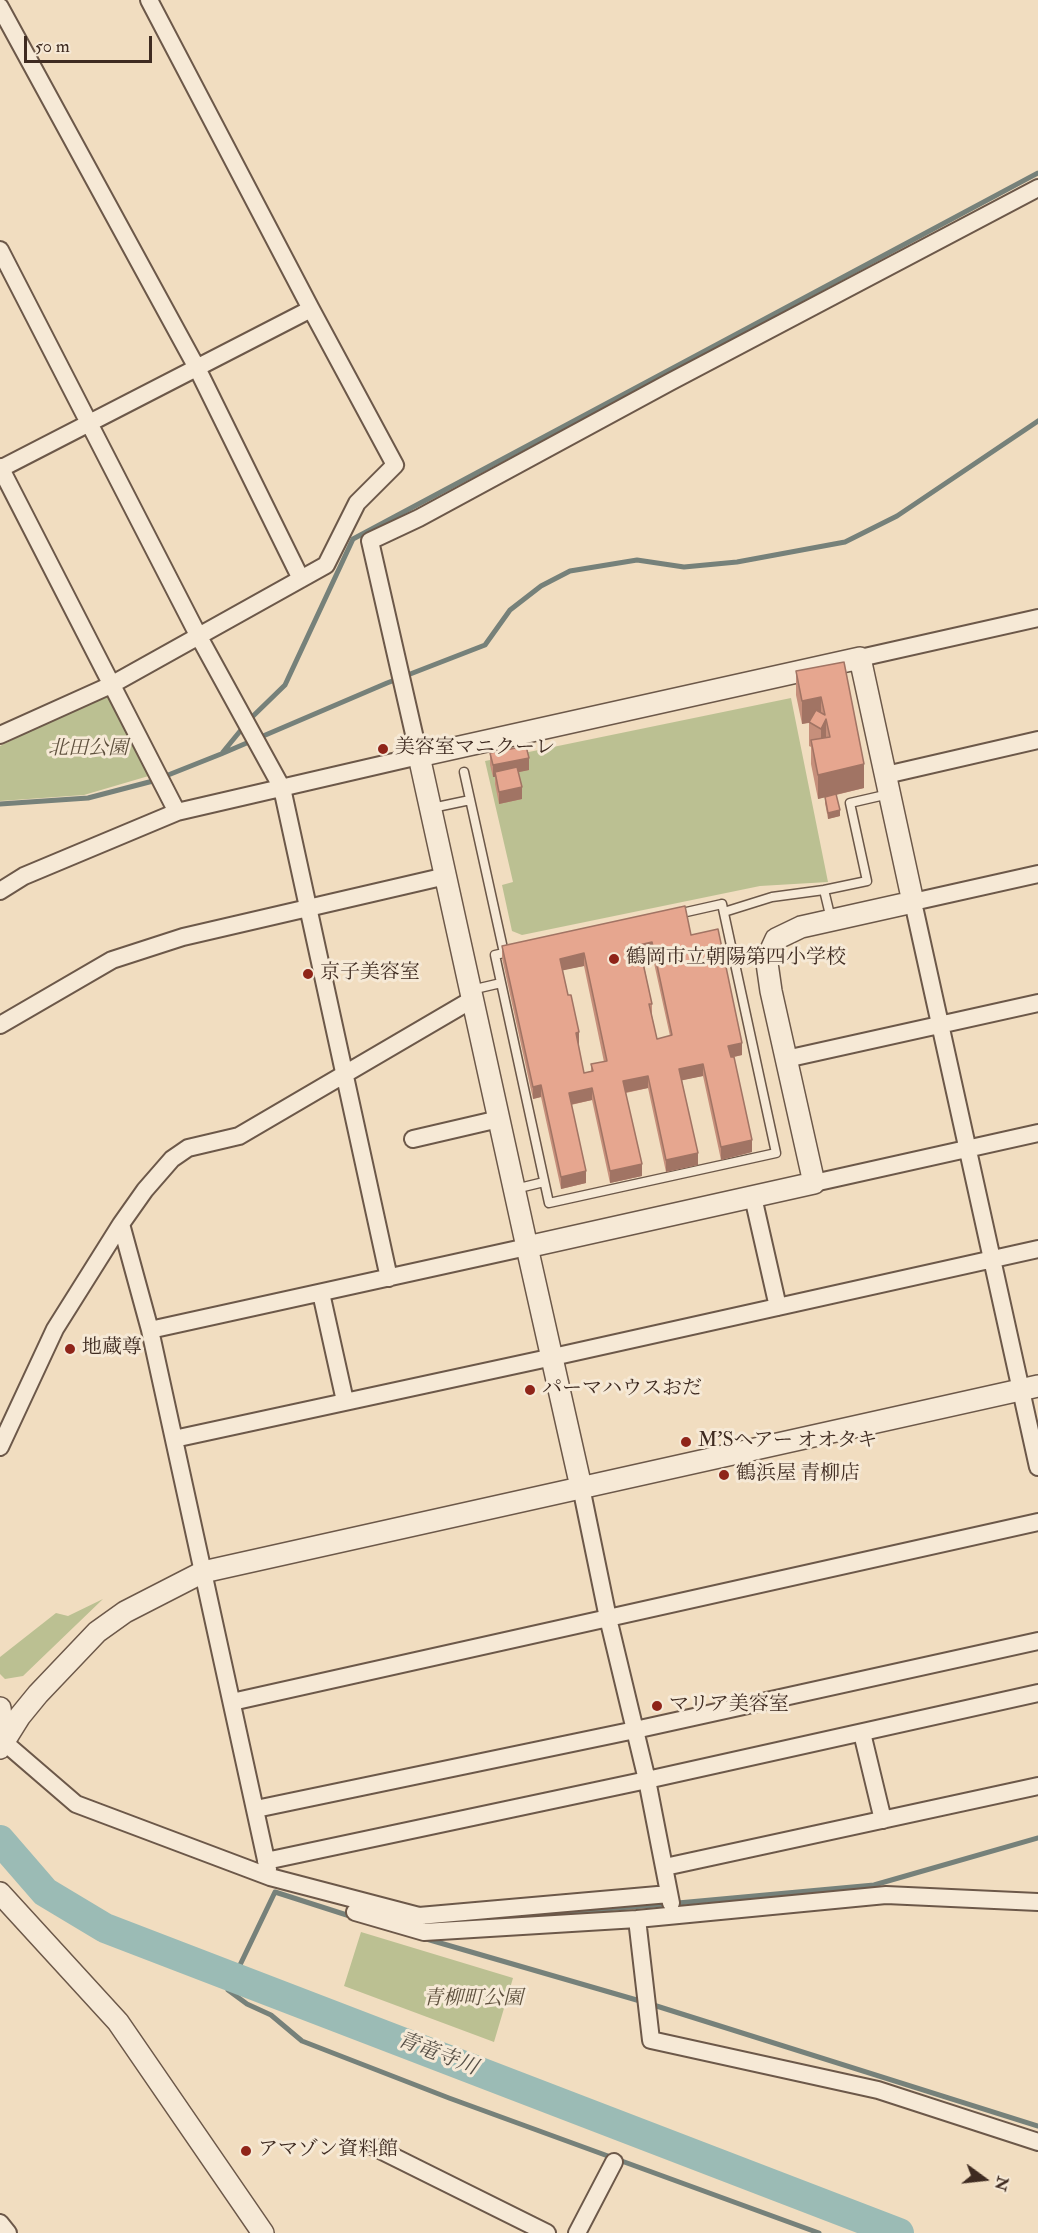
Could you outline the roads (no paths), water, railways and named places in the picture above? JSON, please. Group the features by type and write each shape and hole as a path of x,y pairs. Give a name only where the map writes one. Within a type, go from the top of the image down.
{"street":[{"path":"0,735 111,684 326,565 357,503 395,465 149,0"},
{"path":"0,7 197,368 301,579"},
{"path":"674,1916 647,1780 608,1618 553,1357 370,541 419,518 1038,188"},
{"path":"0,250 198,635 282,788 389,1278"},
{"path":"177,812 0,468 311,309"},
{"path":"0,891 24,876 177,812 1038,618"},
{"path":"861,658 993,1259 1030,1387 1038,1467"},
{"path":"888,784 1038,740"},
{"path":"814,1183 768,976 767,963 776,939 801,927 1038,874"},
{"path":"0,1024 112,960 183,937 446,876"},
{"path":"0,1447 55,1329 121,1224 145,1190 172,1159 188,1148 239,1136 344,1076 472,995"},
{"path":"786,1059 1038,1003"},
{"path":"413,1139 499,1119"},
{"path":"150,1330 1038,1133"},
{"path":"753,1197 778,1307"},
{"path":"121,1224 150,1330 268,1869"},
{"path":"174,1439 1038,1249"},
{"path":"321,1293 345,1401"},
{"path":"2,1745 20,1716 38,1694 97,1632 125,1612 203,1572 1030,1387"},
{"path":"232,1702 1038,1522"},
{"path":"256,1809 635,1730 1038,1641"},
{"path":"268,1869 647,1780 1038,1694"},
{"path":"0,1708 2,1745 76,1804 268,1869 419,1916 669,1894"},
{"path":"862,1733 882,1820"},
{"path":"665,1867 1038,1786"},
{"path":"0,1893 118,2022 262,2233"},
{"path":"355,1912 424,1932 638,1919 886,1895 1038,1902"},
{"path":"638,1919 651,2040 878,2090 1038,2142"},
{"path":"374,2147 548,2233"},
{"path":"578,2233 614,2162"}],"lane":[{"path":"464,772 504,953"},
{"path":"724,912 772,897 825,890 867,880 850,803 888,784"},
{"path":"431,808 470,800"},
{"path":"825,890 831,920"},
{"path":"722,904 776,1153 549,1203 495,955 504,953 722,904"},
{"path":"472,995 501,983"},
{"path":"515,1189 544,1182"}],"waterway":[{"path":"223,752 250,719 285,685 353,539 1038,173"},
{"path":"0,804 88,798 153,781 221,754 387,683 485,645 510,610 541,586 570,571 637,560 684,567 737,562 845,542 897,516 1038,421"},
{"path":"452,1921 874,1885 1038,1838"},
{"name":"青竜寺川","path":"0,1840 45,1892 105,1928 899,2233"},
{"path":"353,1917 275,1892 228,1990 247,2004 271,2015 302,2041 449,2098 819,2233"},
{"path":"423,1938 647,2003 1038,2126"}],"place":[{"name":"美容室マニクーレ","path":"383,749"},
{"name":"鶴岡市立朝陽第四小学校","path":"614,959"},
{"name":"京子美容室","path":"308,974"},
{"name":"地蔵尊","path":"70,1349"},
{"name":"パーマハウスおだ","path":"530,1390"},
{"name":"M'Sヘアー オオタキ","path":"686,1442"},
{"name":"鶴浜屋 青柳店","path":"724,1475"},
{"name":"マリア美容室","path":"657,1706"},
{"name":"アマゾン資料館","path":"246,2151"}],"park label":[{"name":"北田公園","path":"88,750"},
{"name":"青柳町公園","path":"473,2000"}]}
